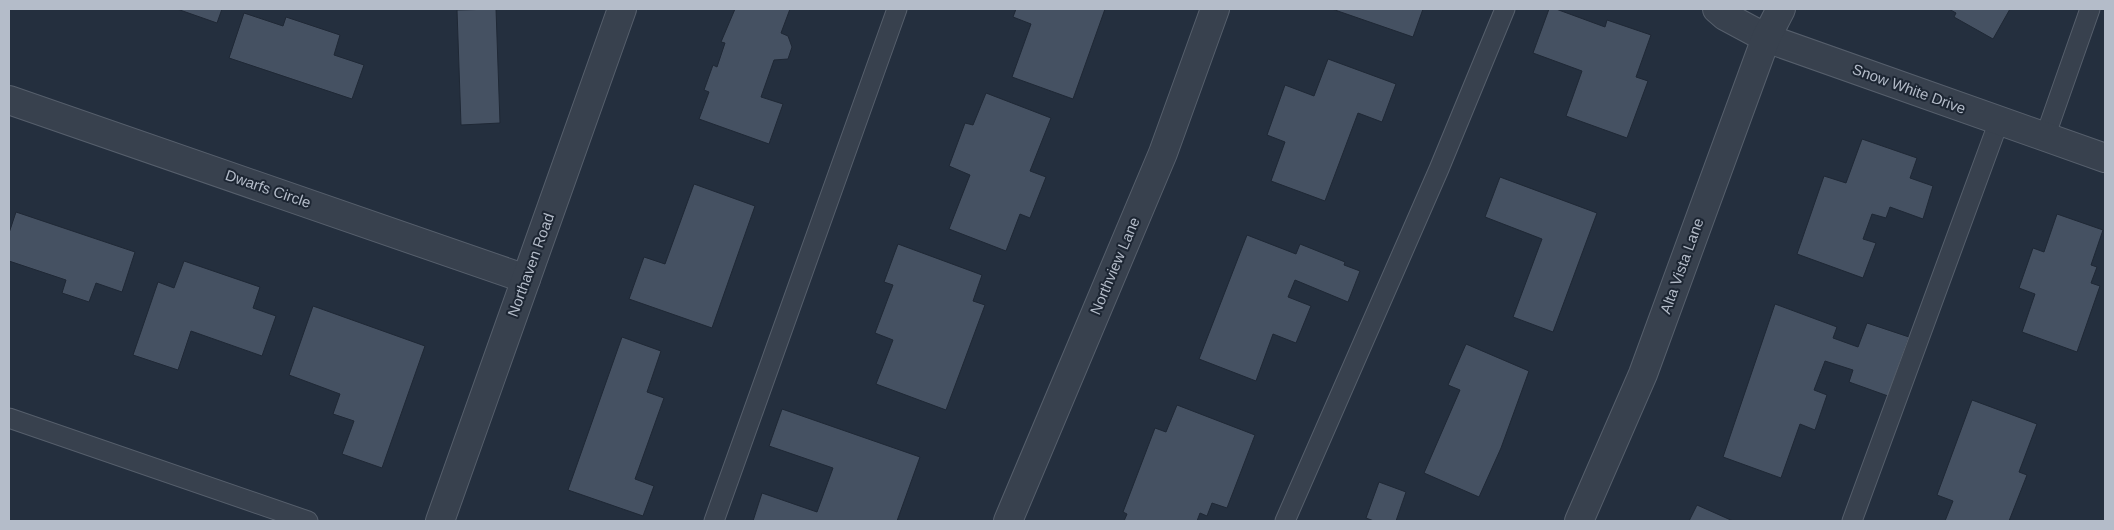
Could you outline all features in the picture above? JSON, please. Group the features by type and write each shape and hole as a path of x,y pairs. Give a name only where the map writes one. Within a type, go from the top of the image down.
{"street":[{"name":"Northaven Road","path":"440,521 622,9"},
{"name":"Northview Lane","path":"1008,521 1163,153 1216,9"},
{"name":"Snow White Drive","path":"1717,9 1725,16 1766,38 2105,158"},
{"name":"Alta Vista Lane","path":"1579,521 1643,374 1766,38 1781,9"},
{"name":"Dwarfs Circle","path":"9,100 526,279"}],"lane":[{"path":"714,521 897,9"},
{"path":"1285,521 1440,169 1505,9"},
{"path":"2045,137 2090,9"},
{"path":"1852,521 1999,121"},
{"path":"9,418 308,521"}],"building":[{"path":"177,9 222,9 217,23"},
{"path":"496,9 500,123 461,125 457,10"},
{"path":"735,9 790,9 781,33 788,36 792,47 788,59 774,60 761,97 783,104 769,144 699,119 709,92 704,90 713,65 717,67 725,43 721,42"},
{"path":"1016,9 1105,9 1073,99 1012,77 1031,24 1013,17"},
{"path":"1332,9 1423,9 1413,37"},
{"path":"1549,9 1556,9 1605,27 1607,20 1651,35 1636,77 1648,81 1627,138 1566,116 1582,71 1533,53"},
{"path":"1949,9 2010,9 1993,39 1954,17 1956,13"},
{"path":"244,13 283,26 286,17 340,35 334,55 364,65 352,99 229,58"},
{"path":"1328,59 1396,84 1382,122 1358,113 1325,201 1271,181 1285,142 1267,135 1285,85 1314,96"},
{"path":"986,93 1051,118 1030,171 1046,177 1030,218 1020,214 1006,251 949,229 970,175 949,166 965,123 973,125"},
{"path":"1862,139 1917,158 1910,178 1933,186 1923,219 1890,207 1886,218 1872,214 1863,239 1876,243 1863,278 1797,254 1824,176 1846,183"},
{"path":"1500,177 1597,213 1553,332 1513,317 1542,239 1485,217"},
{"path":"694,184 755,206 712,328 629,299 644,257 665,264"},
{"path":"16,212 135,252 122,292 96,283 89,302 62,293 66,280 9,261 9,233"},
{"path":"2057,214 2103,230 2091,265 2097,267 2091,283 2100,286 2077,352 2022,332 2035,294 2019,288 2033,248 2044,252"},
{"path":"1247,235 1296,254 1300,244 1345,262 1344,265 1360,271 1348,302 1295,280 1288,297 1311,306 1296,343 1273,334 1256,381 1199,359"},
{"path":"898,244 982,275 973,301 985,305 946,410 876,384 893,340 875,333 893,285 884,282"},
{"path":"184,261 260,287 253,308 276,316 262,356 191,331 178,370 133,355 158,282 174,288"},
{"path":"1775,304 1837,327 1833,338 1858,347 1867,323 1909,337 1888,396 1849,382 1853,370 1825,361 1814,390 1827,395 1815,430 1800,424 1781,478 1723,457"},
{"path":"313,306 425,346 382,468 342,454 354,421 333,414 340,394 289,375"},
{"path":"622,337 661,351 647,392 664,398 635,479 654,486 643,516 568,490"},
{"path":"1466,344 1529,371 1501,448 1479,497 1424,473 1460,390 1448,385"},
{"path":"1972,400 2037,424 2019,472 2027,475 2009,521 1945,521 1953,501 1937,495"},
{"path":"1177,405 1255,435 1227,508 1212,503 1207,516 1200,513 1197,521 1124,521 1127,514 1123,512 1155,428 1166,432"},
{"path":"782,409 920,457 897,521 753,521 762,493 817,512 833,468 769,446"},
{"path":"1379,482 1406,492 1396,521 1374,521 1366,518"},
{"path":"1697,505 1733,521 1689,521"}]}
